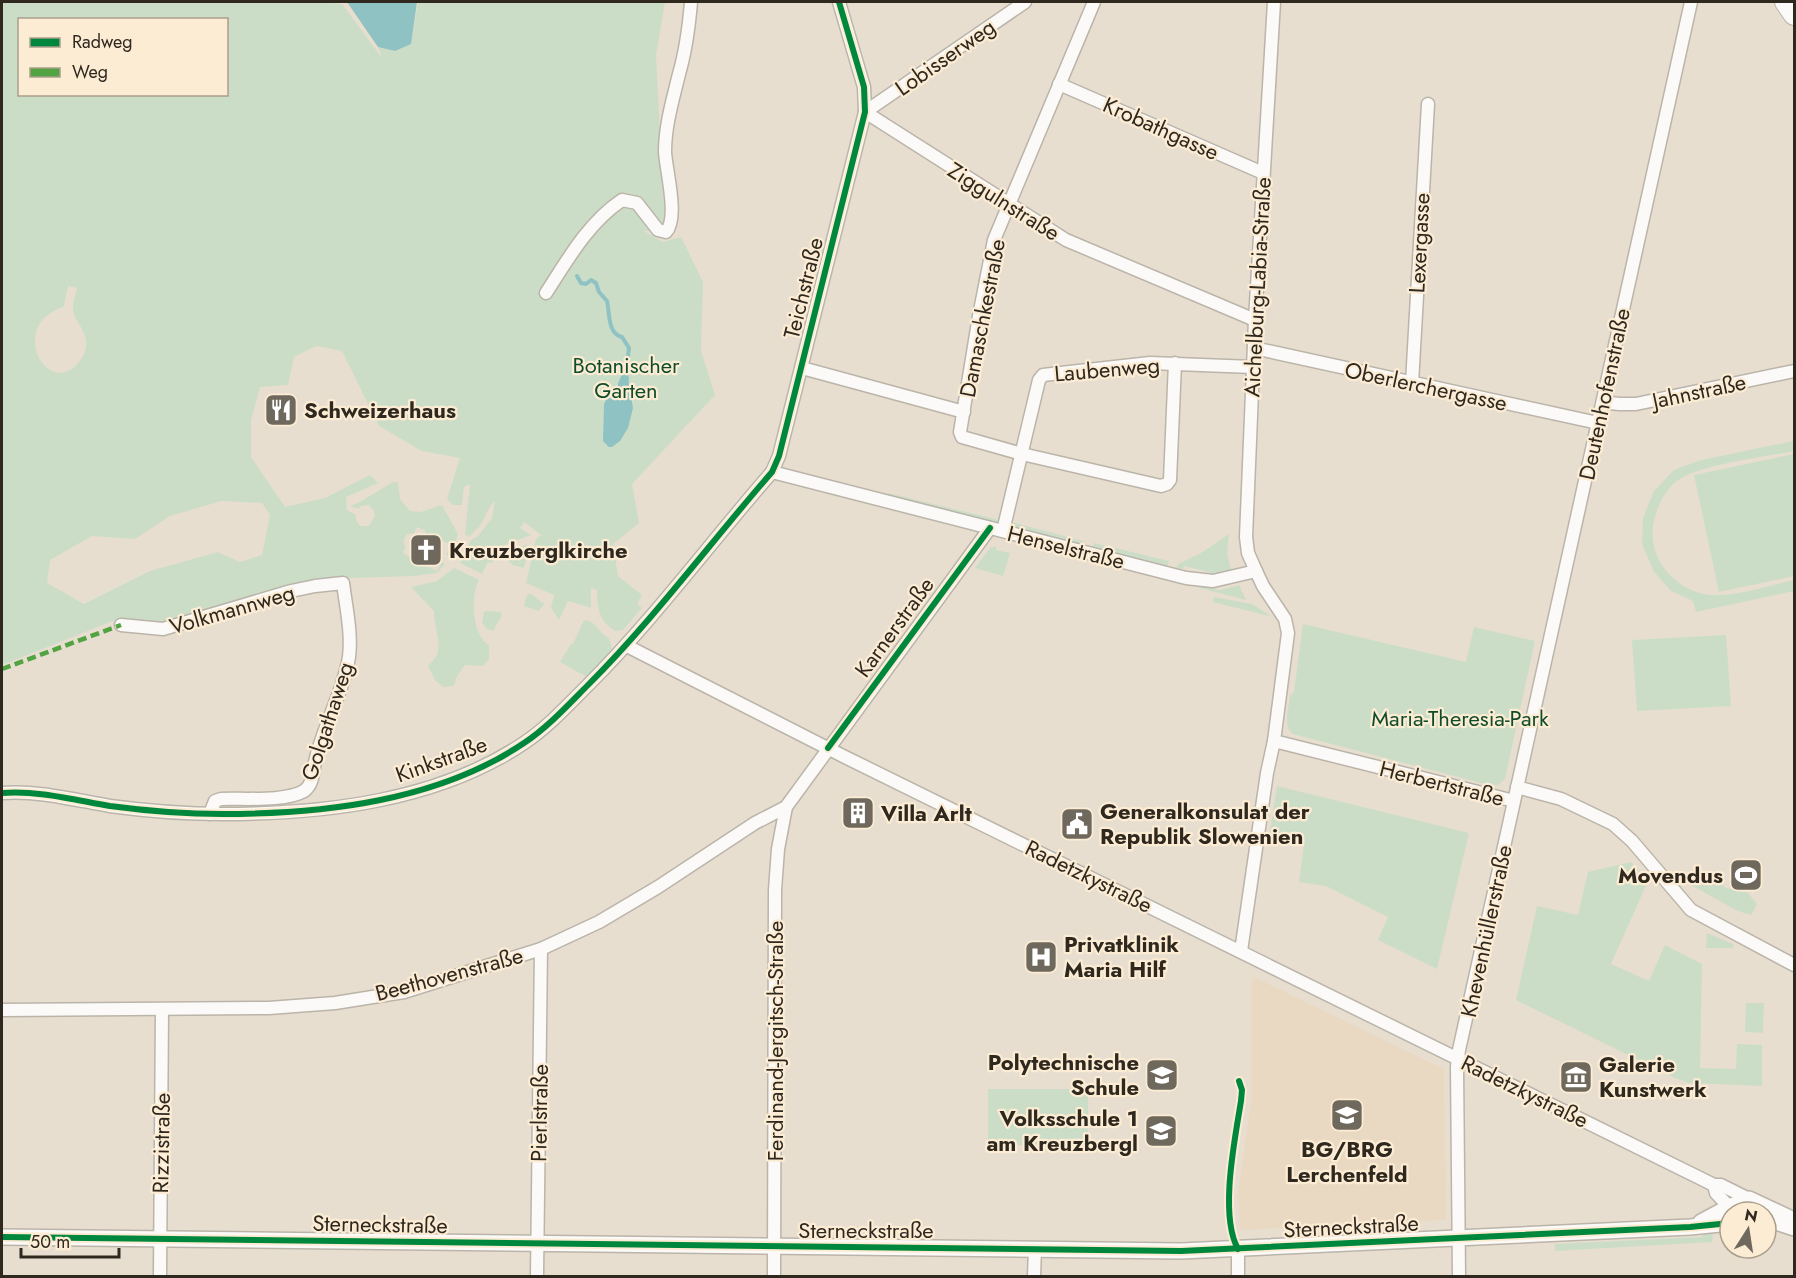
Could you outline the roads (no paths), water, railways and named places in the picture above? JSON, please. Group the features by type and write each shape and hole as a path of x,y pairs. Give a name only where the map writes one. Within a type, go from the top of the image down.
{"main road":[{"path":"1785,2 1794,15"}],"street":[{"path":"546,293 586,234 605,211 622,200 637,203 658,230 666,232 671,227 672,203 665,152 667,128 688,33 691,2"},
{"path":"839,2 864,87 865,112"},
{"name":"Lobisserweg","path":"865,112 1024,2"},
{"name":"Damaschkestraße","path":"1022,454 962,437 960,432 984,286 994,240 1094,2"},
{"name":"Aichelburg-Labia-Straße","path":"1241,951 1267,773 1274,741 1288,633 1285,620 1263,586 1248,553 1245,518 1274,2"},
{"name":"Deutenhofenstraße","path":"1517,787 1691,2"},
{"name":"Krobathgasse","path":"1059,84 1263,173"},
{"name":"Lexergasse","path":"1412,383 1428,104"},
{"name":"Ziggulnstraße","path":"865,112 1066,240 1255,320"},
{"name":"Teichstraße","path":"772,472 779,456 802,368 865,112"},
{"name":"Oberlerchergasse","path":"1254,348 1598,423"},
{"name":"Laubenweg","path":"1003,531 1039,380 1043,375 1150,363 1253,367"},
{"path":"1022,454 1161,486 1167,484 1170,480 1175,363"},
{"path":"802,368 964,412"},
{"name":"Jahnstraße","path":"1602,402 1619,405 1636,404 1794,371"},
{"name":"Henselstraße","path":"772,472 1186,578 1213,581 1256,571"},
{"name":"Kinkstraße","path":"2,793 40,795 150,810 210,814 274,813 388,798 467,774 524,742 541,729 627,646 772,472"},
{"name":"Karnerstraße","path":"828,748 990,528"},
{"name":"Volkmannweg","path":"121,625 163,629 291,591 343,583"},
{"name":"Golgathaweg","path":"210,814 215,801 221,799 288,795 301,792 310,785 320,741 335,704 349,656 350,642 343,583"},
{"name":"Radetzkystraße","path":"627,646 828,748 1714,1185 1721,1185 1794,1220"},
{"name":"Herbertstraße","path":"1274,741 1514,801 1517,787 1561,799 1613,824 1632,841 1691,910 1794,965"},
{"name":"Beethovenstraße","path":"2,1010 269,1008 335,1002 404,992 541,949 628,906 755,824 786,807 828,748"},
{"name":"Khevenhüllerstraße","path":"1459,1276 1458,1058 1514,801"},
{"name":"Ferdinand-Jergitsch-Straße","path":"774,1276 776,890 778,849 786,807"},
{"name":"Pierlstraße","path":"537,1276 541,949"},
{"name":"Rizzistraße","path":"160,1276 162,1010"},
{"name":"Radetzkystraße","path":"1714,1185 1716,1193 1723,1200"},
{"name":"Sterneckstraße","path":"1690,1227 1718,1215"},
{"path":"1778,1223 1794,1228"},
{"name":"Sterneckstraße","path":"2,1237 774,1248 1180,1251 1718,1224"},
{"path":"1034,1276 1035,1249"},
{"path":"1238,1249 1238,1276"}],"water":[{"path":"347,2 417,2 411,44 395,51 378,47"},
{"path":"626,363 628,363 633,408 628,428 620,441 609,447 603,441 604,404 607,398 616,397"}],"waterway":[{"path":"577,276 581,283 586,284 591,280 596,283 599,292 607,301 611,327 617,335 622,337 629,348 627,363"}],"place":[{"name":"Schweizerhaus","path":"281,410"},
{"name":"Kreuzberglkirche","path":"426,550"},
{"name":"Villa Arlt","path":"858,813"},
{"name":"Generalkonsulat der Republik Slowenien","path":"1077,824"},
{"name":"Movendus","path":"1746,875"},
{"name":"Privatklinik Maria Hilf","path":"1041,957"},
{"name":"Polytechnische Schule","path":"1162,1075"},
{"name":"Galerie Kunstwerk","path":"1576,1077"},
{"name":"BG/BRG Lerchenfeld","path":"1347,1115"},
{"name":"Volksschule 1 am Kreuzbergl","path":"1161,1131"}],"park label":[{"name":"Botanischer Garten","path":"626,378"},
{"name":"Maria-Theresia-Park","path":"1460,718"}]}
